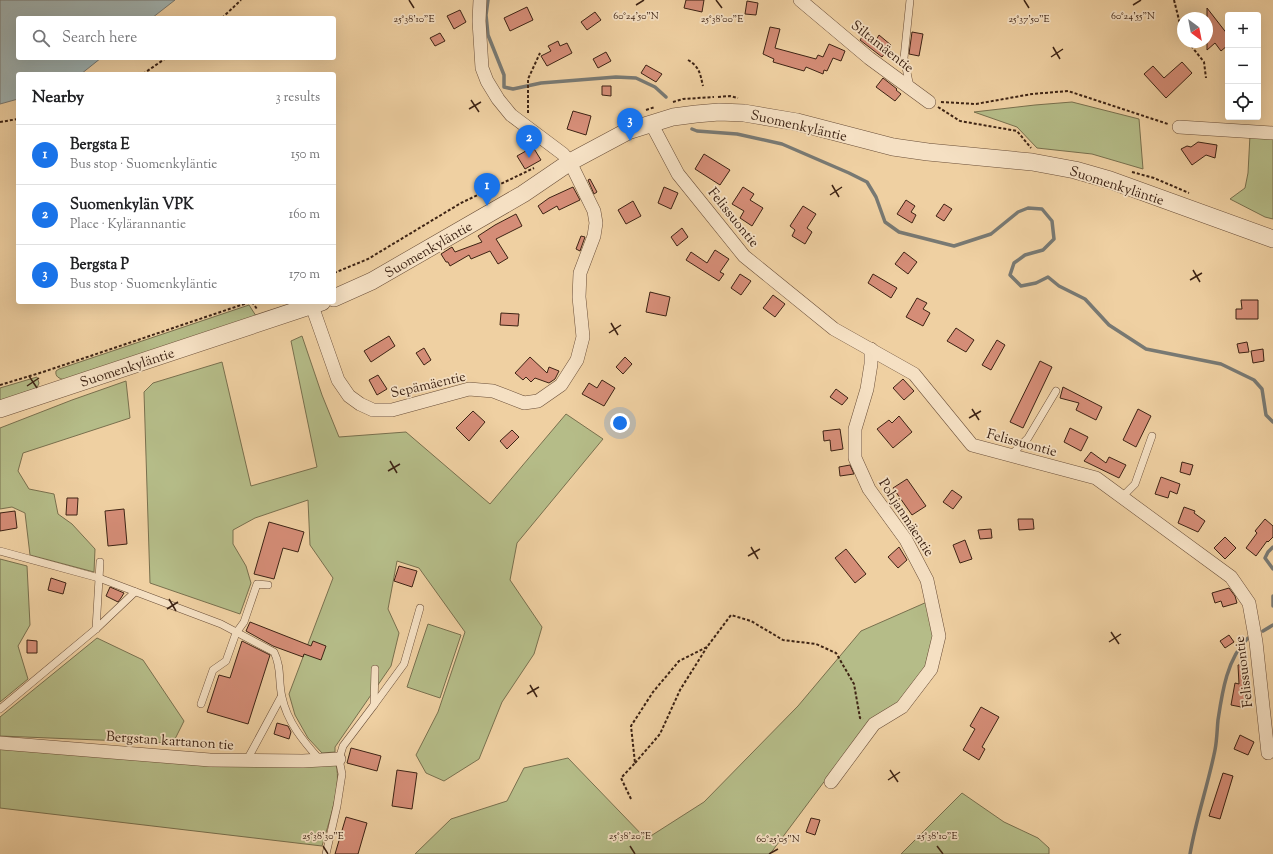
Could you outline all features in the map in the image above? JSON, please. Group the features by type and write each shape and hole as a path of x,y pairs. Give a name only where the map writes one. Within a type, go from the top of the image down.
{"street":[{"path":"480,0 479,21 482,68 487,81 498,99 511,115 563,154 570,162"},
{"name":"Siltamäentie","path":"800,0 869,58 929,102"},
{"name":"Suomenkyläntie","path":"336,297 372,281 523,194 570,162 628,131 647,117 744,113 797,122 893,147 1075,170 1110,180 1273,239"},
{"name":"Felissuontie","path":"647,117 678,174 744,256 834,329 914,374 972,445 1096,478 1232,577 1249,603 1256,642 1270,756"},
{"path":"1179,127 1273,133"},
{"name":"Sepämäentie","path":"317,304 338,380 349,396 360,404 373,410 392,410 468,389 493,391 524,403 538,401 561,385 577,360 583,337 579,297 580,273 594,236 596,223 594,211 570,162"},
{"name":"Suomenkyläntie","path":"0,409 317,304"},
{"name":"Pohjanmäentie","path":"831,782 874,724 902,707 931,669 939,636 927,580 906,540 869,489 856,458 855,428 868,389 871,349"},
{"name":"Bergstan kartanon tie","path":"0,744 210,760 303,761 339,759"}],"lane":[{"path":"910,0 904,58 910,88"},
{"path":"1011,455 1028,438 1056,391"},
{"path":"1122,497 1135,484 1152,436"},
{"path":"0,551 99,578 222,624 236,633 274,652 278,660 282,697 290,719 304,742 320,760"},
{"path":"96,629 100,562"},
{"path":"200,704 213,670 226,661 236,633 244,622 257,584 268,585"},
{"path":"0,709 96,629 135,592"},
{"path":"326,854 337,806 342,774 339,759 343,746 404,664 420,608"},
{"path":"374,705 375,669"},
{"path":"247,760 282,697"}],"path":[{"path":"224,16 241,0"},
{"path":"1174,0 1177,12"},
{"path":"1193,48 1204,62 1206,78"},
{"path":"529,128 528,79 540,53"},
{"path":"146,72 163,60"},
{"path":"688,60 696,65 700,73 703,86"},
{"path":"929,102 976,104 1032,94 1068,91 1179,127"},
{"path":"670,103 683,99 730,96 744,99"},
{"path":"929,102 960,121 1017,131 1045,165"},
{"path":"647,117 656,106"},
{"path":"0,122 16,119"},
{"path":"336,272 368,259 461,203 535,167"},
{"path":"1132,172 1154,178 1190,193"},
{"path":"0,385 244,304"},
{"path":"631,799 621,778 660,734 680,690 707,647 731,615 751,621 783,640 816,644 836,653 854,684 860,718 874,724"},
{"path":"635,763 631,726 653,692 679,661 707,647"}],"green space":[{"path":"1072,102 1139,119 1143,169 1092,154 1037,148 1017,127 974,112 1035,105"},
{"path":"1250,135 1273,136 1273,219 1265,217 1230,199 1245,188 1248,173"},
{"path":"249,305 258,319 64,380 56,375 56,371 59,369"},
{"path":"302,336 322,395 339,437 406,432 490,504 566,414 603,439 517,543 510,580 542,627 534,654 502,702 479,759 444,781 426,773 416,755 438,712 465,632 419,568 397,561 388,609 399,633 391,666 335,747 335,752 322,753 308,738 295,715 289,694 333,578 310,545 308,500 255,518 233,530 233,544 246,566 251,583 240,614 150,583 144,392 153,383 222,362 251,486 317,467 291,341"},
{"path":"37,377 39,383 37,388 0,401 0,388"},
{"path":"126,381 130,418 23,453 18,471 29,489 54,494 58,514 72,524 95,549 94,572 30,555 25,513 12,507 0,509 0,428"},
{"path":"0,559 27,566 30,625 18,646 28,679 0,702"},
{"path":"927,602 933,636 925,667 900,703 871,719 770,854 415,854 451,819 507,801 524,768 568,758 646,839 704,802 798,706 861,631"},
{"path":"428,624 461,635 440,698 407,687"},
{"path":"97,638 143,660 184,721 173,743 0,736 0,717"},
{"path":"0,749 336,765 336,794 322,846 0,808"},
{"path":"962,793 1004,822 1038,838 1049,848 1049,854 901,854"}],"shaded area":[{"path":"0,0 175,0 155,16 16,16 16,60 98,60 84,72 16,72 16,100 0,104"}],"building":[{"path":"686,0 704,0 702,12 684,8"},
{"path":"747,1 758,3 756,15 745,14"},
{"path":"527,7 533,20 510,31 504,18"},
{"path":"460,10 466,22 454,29 447,16"},
{"path":"595,12 601,20 587,30 581,22"},
{"path":"1213,16 1225,31 1225,48 1221,51 1215,43 1213,45"},
{"path":"770,27 780,29 775,48 816,59 818,55 823,57 829,44 845,51 841,61 833,58 827,71 824,70 823,74 806,67 804,71 773,62 774,59 763,54"},
{"path":"912,32 923,34 919,56 909,54"},
{"path":"440,33 445,41 435,46 430,38"},
{"path":"864,34 875,42 879,35 891,45 882,57 860,40"},
{"path":"558,41 560,46 567,43 572,53 547,66 541,56 551,51 548,46"},
{"path":"606,52 611,61 598,68 593,59"},
{"path":"1182,62 1192,73 1166,98 1144,74 1153,66 1164,78"},
{"path":"646,65 662,74 656,82 641,73"},
{"path":"883,78 901,94 895,101 876,87"},
{"path":"602,86 611,86 611,96 602,95"},
{"path":"573,111 591,116 586,135 567,129"},
{"path":"1198,142 1217,145 1215,158 1206,155 1192,165 1181,149 1187,146 1191,147"},
{"path":"533,147 541,160 525,169 517,156"},
{"path":"704,154 730,170 720,185 695,169"},
{"path":"590,179 597,192 594,194 588,180"},
{"path":"573,187 580,200 559,210 557,206 543,214 538,206 549,198"},
{"path":"664,187 678,193 671,209 658,203"},
{"path":"743,187 754,194 750,200 763,208 752,226 740,218 744,211 732,204"},
{"path":"906,200 915,206 911,212 916,215 912,223 897,214"},
{"path":"633,201 641,216 626,224 618,210"},
{"path":"944,204 952,209 944,221 936,216"},
{"path":"803,206 816,214 807,228 812,232 805,244 792,236 795,230 790,226"},
{"path":"516,214 522,226 496,239 508,258 498,264 490,251 471,259 469,255 450,266 441,254 452,247 455,252 482,242 478,236"},
{"path":"682,228 688,237 677,246 671,237"},
{"path":"581,236 585,237 580,251 576,249"},
{"path":"715,250 729,259 720,272 724,274 719,281 686,260 691,252 707,263"},
{"path":"904,252 917,262 908,274 895,264"},
{"path":"740,274 751,281 741,295 731,288"},
{"path":"873,274 897,288 891,298 868,283"},
{"path":"650,292 670,297 666,316 646,312"},
{"path":"773,295 785,304 775,317 763,308"},
{"path":"917,298 927,303 923,309 930,313 923,326 906,317"},
{"path":"1241,300 1258,300 1258,319 1236,319 1236,309 1242,309"},
{"path":"501,313 519,314 518,326 500,325"},
{"path":"956,328 974,340 966,352 947,341"},
{"path":"389,336 395,346 371,362 364,351"},
{"path":"997,340 1005,345 991,370 982,365"},
{"path":"1247,342 1249,352 1239,353 1237,344"},
{"path":"424,348 431,360 424,365 416,353"},
{"path":"1263,349 1264,361 1253,363 1251,351"},
{"path":"530,357 547,373 549,367 559,371 555,379 549,383 535,378 531,382 526,377 523,380 515,373"},
{"path":"625,357 632,364 623,374 616,367"},
{"path":"1040,361 1052,367 1023,428 1010,422"},
{"path":"378,375 387,389 377,395 369,380"},
{"path":"903,379 914,391 904,400 893,388"},
{"path":"602,380 615,388 604,406 582,394 589,383 597,388"},
{"path":"1063,387 1102,407 1096,420 1076,410 1079,403 1060,398"},
{"path":"836,389 848,398 842,405 830,397"},
{"path":"1138,409 1151,416 1136,447 1123,440"},
{"path":"473,411 485,422 469,441 456,428"},
{"path":"899,416 912,432 893,448 877,429 889,420 892,423"},
{"path":"1070,428 1088,437 1081,451 1064,442"},
{"path":"840,429 843,449 831,451 830,440 824,441 823,431"},
{"path":"512,430 519,437 507,449 500,441"},
{"path":"1091,452 1106,463 1109,457 1126,465 1119,478 1084,461"},
{"path":"1182,462 1193,465 1190,475 1180,472"},
{"path":"850,465 854,474 840,476 839,467"},
{"path":"1161,477 1180,484 1177,494 1170,491 1168,498 1155,494"},
{"path":"907,479 926,506 912,515 893,488"},
{"path":"952,490 962,497 953,509 943,502"},
{"path":"67,498 78,498 77,515 66,515"},
{"path":"1184,507 1195,511 1194,513 1205,521 1198,532 1178,523"},
{"path":"124,509 127,544 108,546 105,511"},
{"path":"15,511 17,528 0,531 0,513"},
{"path":"1018,519 1033,519 1034,529 1019,530"},
{"path":"1265,519 1273,526 1273,537 1268,542 1267,541 1256,556 1246,548 1257,533 1255,531"},
{"path":"269,522 304,532 298,552 283,548 274,579 254,574"},
{"path":"991,529 992,538 980,539 978,530"},
{"path":"1225,537 1236,548 1225,559 1214,548"},
{"path":"965,540 972,559 960,563 953,545"},
{"path":"899,547 907,560 898,568 888,557"},
{"path":"846,549 866,574 855,583 835,558"},
{"path":"399,566 417,571 412,587 394,581"},
{"path":"51,578 66,583 63,594 48,590"},
{"path":"110,587 124,593 118,602 106,596"},
{"path":"1229,588 1235,596 1237,603 1223,607 1221,601 1215,603 1212,593"},
{"path":"250,622 311,646 313,641 326,646 321,660 304,654 303,657 273,646 246,631"},
{"path":"1229,635 1234,642 1225,648 1220,641"},
{"path":"27,640 37,641 37,653 27,653"},
{"path":"242,641 270,655 248,724 207,712 219,675 230,678"},
{"path":"1247,664 1249,682 1244,708 1241,708 1231,705 1235,683 1239,684 1238,665"},
{"path":"981,707 999,717 982,747 985,749 979,760 963,750 975,729 970,726"},
{"path":"277,723 288,726 291,732 289,739 274,734"},
{"path":"1240,735 1254,742 1248,755 1234,749"},
{"path":"351,748 381,756 377,771 347,763"},
{"path":"397,770 417,773 412,809 392,806"},
{"path":"1223,773 1233,776 1220,819 1209,816"},
{"path":"346,817 367,823 358,854 335,854"},
{"path":"811,818 820,820 815,835 806,832"}],"waterway":[{"path":"488,0 486,15 488,35 504,75 504,87 513,89 541,83 616,77 636,78 655,87 666,97"},
{"path":"692,129 697,131 737,134 782,144 849,173 867,182 876,197 885,222 899,232 954,246 991,234 1018,212 1028,208 1042,209 1052,221 1054,239 1043,250 1025,255 1014,263 1010,275 1021,286 1036,283 1048,277 1059,286 1085,299 1109,325 1146,349 1221,364 1254,380 1262,389 1266,415 1273,422"},
{"path":"1273,547 1265,558 1273,569"},
{"path":"1273,596 1273,606"},
{"path":"1263,631 1273,625"},
{"path":"1190,854 1195,828 1215,750 1218,720 1224,687 1235,655 1248,638"}],"place":[{"name":"Bergsta P","path":"630,141"},
{"name":"Suomenkylän VPK","path":"529,158"},
{"name":"Bergsta E","path":"487,206"}]}
